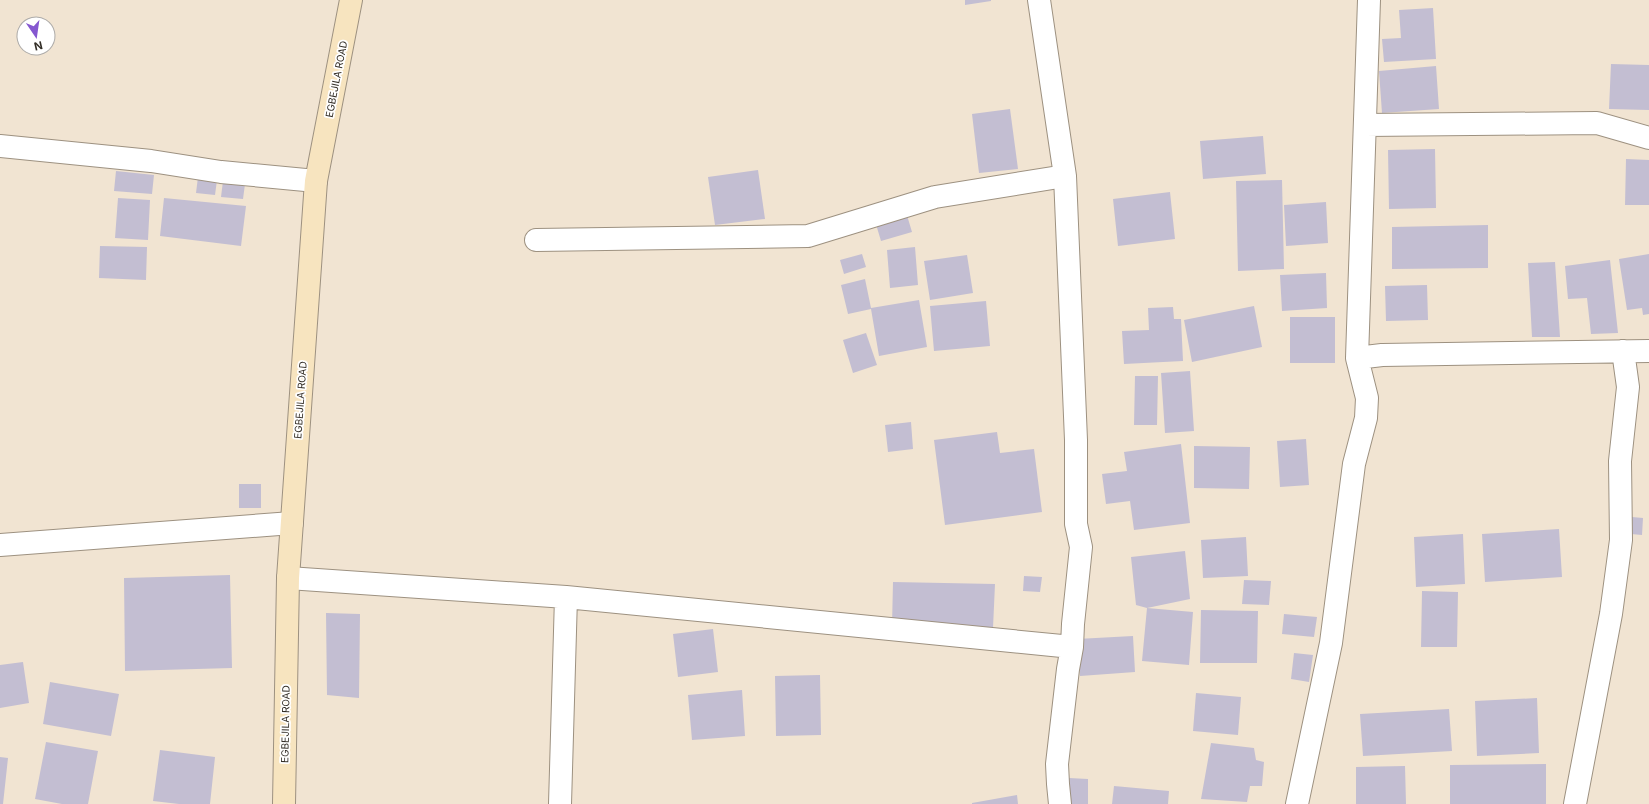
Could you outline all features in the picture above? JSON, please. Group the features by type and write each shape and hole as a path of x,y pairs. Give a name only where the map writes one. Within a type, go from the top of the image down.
{"street":[{"name":"EGBEJILA ROAD","path":"284,804 288,578 316,181 350,0"},
{"path":"1039,0 1065,176 1076,440 1076,524 1081,547 1072,647 1057,764 1060,804"},
{"path":"1297,804 1331,644 1354,464 1366,418 1367,398 1356,358 1369,0"},
{"path":"1365,125 1597,123 1649,138"},
{"path":"0,146 151,161 221,172 316,181"},
{"path":"536,240 808,236 935,197 1065,176"},
{"path":"1575,804 1609,621 1621,540 1620,461 1628,387 1623,351"},
{"path":"1356,358 1382,355 1649,351"},
{"path":"0,545 292,524"},
{"path":"288,578 566,596 1072,647"},
{"path":"560,804 566,596"}],"building":[{"path":"965,0 991,0 991,1 965,5"},
{"path":"1433,8 1436,59 1384,62 1382,39 1401,38 1399,10"},
{"path":"1611,64 1649,65 1649,110 1609,109"},
{"path":"1436,66 1439,109 1382,113 1379,71"},
{"path":"1010,109 1018,169 979,173 972,114"},
{"path":"1263,136 1266,174 1203,179 1200,141"},
{"path":"1435,149 1436,208 1389,209 1388,150"},
{"path":"1626,159 1649,160 1649,205 1625,205"},
{"path":"758,170 765,219 715,225 708,177"},
{"path":"116,171 154,175 152,194 114,191"},
{"path":"198,177 217,180 215,195 196,193"},
{"path":"1282,180 1284,269 1238,271 1236,181"},
{"path":"223,181 245,184 243,199 221,197"},
{"path":"1170,192 1175,239 1118,246 1113,199"},
{"path":"118,198 150,200 148,240 115,238"},
{"path":"164,198 246,206 241,246 160,236"},
{"path":"1326,202 1328,243 1286,246 1284,205"},
{"path":"906,212 912,232 881,241 875,221"},
{"path":"1488,225 1488,268 1392,269 1392,227"},
{"path":"100,246 147,247 146,280 99,278"},
{"path":"915,247 918,285 890,288 887,250"},
{"path":"862,254 866,267 844,274 840,260"},
{"path":"1649,254 1649,314 1643,315 1642,308 1627,310 1619,259"},
{"path":"967,255 973,293 930,300 924,261"},
{"path":"1610,260 1618,333 1591,334 1587,298 1568,299 1565,266"},
{"path":"1555,262 1560,337 1532,337 1528,263"},
{"path":"1326,273 1327,308 1282,311 1280,275"},
{"path":"865,279 871,308 919,300 927,347 879,356 871,309 848,314 841,285"},
{"path":"1427,285 1428,320 1386,321 1385,286"},
{"path":"986,301 990,346 934,351 930,306"},
{"path":"1254,306 1262,347 1192,362 1184,320"},
{"path":"1173,307 1174,319 1181,319 1183,361 1124,364 1122,331 1149,330 1148,308"},
{"path":"1290,317 1335,317 1335,363 1290,363"},
{"path":"866,333 877,365 853,373 843,340"},
{"path":"1190,371 1194,431 1165,433 1161,373"},
{"path":"1135,376 1158,376 1157,425 1134,425"},
{"path":"911,422 913,449 888,452 885,425"},
{"path":"997,432 1000,453 1034,449 1042,512 945,525 934,440"},
{"path":"1306,439 1309,485 1280,487 1277,441"},
{"path":"1181,444 1190,523 1134,530 1130,501 1106,504 1102,474 1127,471 1124,452"},
{"path":"1194,446 1250,447 1249,489 1194,488"},
{"path":"239,484 261,484 261,508 239,508"},
{"path":"1632,517 1643,518 1642,535 1631,534"},
{"path":"1559,529 1562,577 1485,582 1482,534"},
{"path":"1463,534 1465,584 1416,587 1414,537"},
{"path":"1246,537 1248,576 1203,578 1201,540"},
{"path":"1185,551 1190,599 1147,608 1136,605 1131,557"},
{"path":"230,575 232,668 125,671 124,578"},
{"path":"1024,576 1042,577 1040,592 1023,591"},
{"path":"1244,580 1271,581 1269,605 1242,604"},
{"path":"893,582 995,584 993,628 892,626"},
{"path":"1422,591 1458,592 1457,647 1421,647"},
{"path":"1147,608 1193,612 1189,665 1142,661"},
{"path":"1201,610 1258,611 1257,663 1200,663"},
{"path":"326,613 360,614 359,698 327,695"},
{"path":"1284,614 1317,617 1314,637 1282,634"},
{"path":"713,629 718,672 678,677 673,634"},
{"path":"1133,636 1135,672 1080,676 1077,639"},
{"path":"1294,653 1313,655 1309,682 1291,679"},
{"path":"23,662 29,703 0,708 0,665"},
{"path":"820,675 821,735 776,736 775,676"},
{"path":"50,682 119,694 111,736 43,724"},
{"path":"742,690 745,736 692,740 688,695"},
{"path":"1196,693 1241,697 1238,735 1193,731"},
{"path":"1537,698 1539,753 1477,756 1475,701"},
{"path":"1449,709 1452,751 1363,756 1360,714"},
{"path":"46,742 98,751 88,804 62,804 35,799"},
{"path":"1211,743 1254,748 1256,760 1264,762 1262,786 1250,786 1247,802 1201,799"},
{"path":"160,750 215,757 210,804 179,804 153,801"},
{"path":"0,757 8,758 3,804 0,804"},
{"path":"1546,764 1546,804 1450,804 1450,765"},
{"path":"1405,766 1406,804 1356,804 1356,767"},
{"path":"1069,778 1088,779 1088,804 1069,804"},
{"path":"1114,786 1169,791 1168,804 1112,804"},
{"path":"1017,795 1018,804 972,804 972,803"}]}
